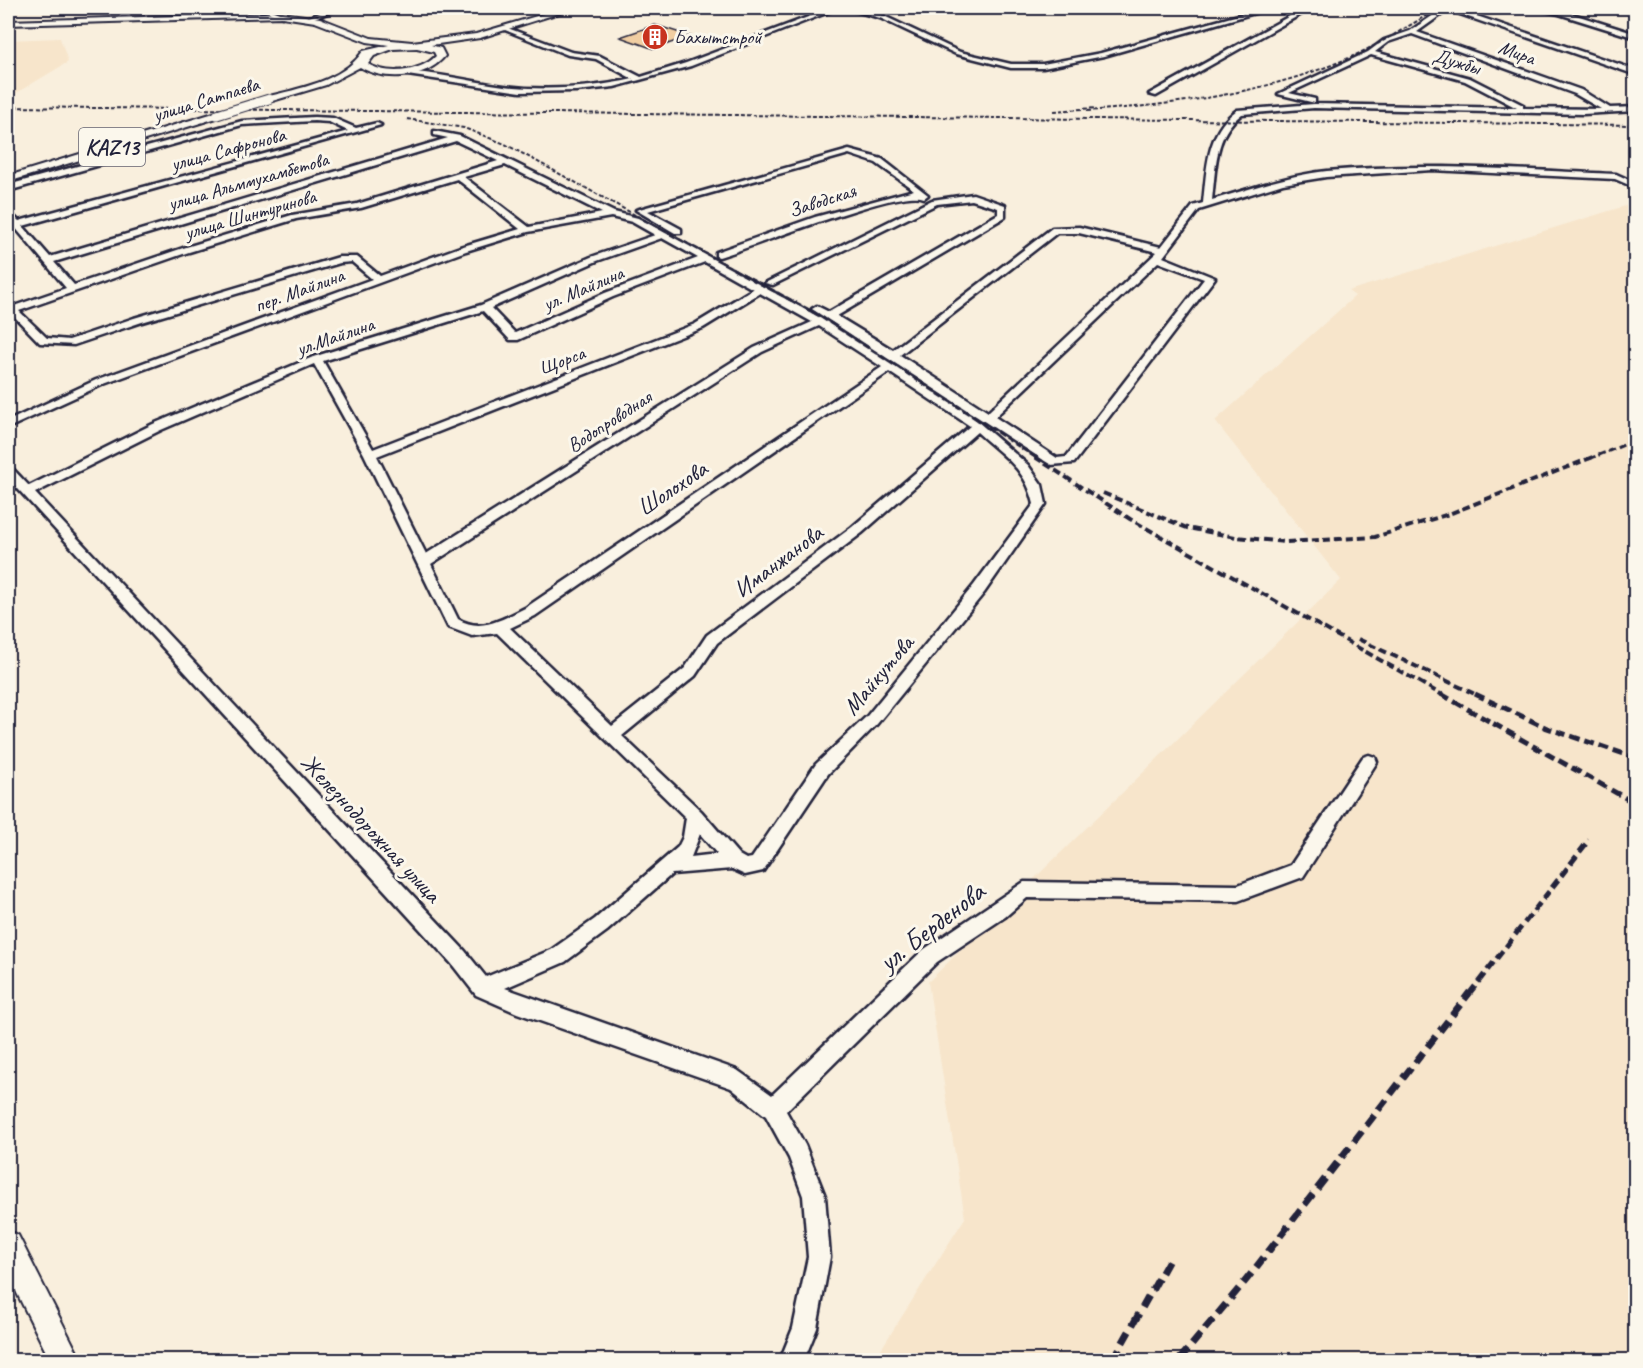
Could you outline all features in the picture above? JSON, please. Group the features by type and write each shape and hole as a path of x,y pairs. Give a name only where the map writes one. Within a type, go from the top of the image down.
{"main road":[{"path":"412,45 445,43 477,36 571,8"},
{"name":"KAZ13","path":"8,23 282,15 309,18 382,43 433,48 438,50 441,57 425,67 394,73 353,76 311,86"},
{"path":"358,36 366,44 368,50 364,58"},
{"path":"441,57 448,50 477,36"},
{"name":"KAZ13","path":"311,86 345,74 364,58 379,50 412,45"},
{"name":"KAZ13","path":"364,58 362,62 365,68 394,73"},
{"name":"улица Сатпаева","path":"8,180 311,86"},
{"path":"8,1245 66,1360"}],"street":[{"path":"260,8 282,15"},
{"path":"309,18 339,8"},
{"path":"394,73 429,74 513,90 596,87 639,80 830,8"},
{"path":"848,8 882,17 958,53 1011,66 1043,66 1102,55 1269,8"},
{"path":"1153,94 1302,12 1288,8"},
{"path":"1335,106 1282,94 1370,53 1386,41 1412,32 1448,8 1635,73"},
{"path":"1535,8 1571,15 1635,36"},
{"path":"1571,15 1579,11"},
{"path":"503,28 570,54 598,57 639,80"},
{"name":"Мира","path":"1412,32 1578,92 1608,110"},
{"name":"Дужбы","path":"1370,53 1480,84 1497,93 1503,101 1529,111"},
{"path":"441,57 440,63 447,73 479,84"},
{"path":"1635,109 1529,111 1335,106 1266,109 1232,116 1215,138 1214,163 1207,204 1282,182 1326,174 1432,168 1616,177 1635,186"},
{"path":"8,188 242,123 330,120 355,131"},
{"name":"улица Сафронова","path":"18,224 377,125"},
{"path":"437,133 457,138 611,214 635,220 825,319 852,329 891,360 982,422 1055,462 1070,460 1210,278 1160,254"},
{"name":"улица Альммухамбетова","path":"49,260 457,138"},
{"path":"692,239 640,210 849,152 862,153 882,161 935,202"},
{"name":"улица Шинтуринова","path":"10,310 71,288 295,217 358,206 506,162"},
{"path":"459,177 527,230"},
{"name":"Заводская","path":"718,254 818,219 903,194 921,192"},
{"name":"Щорса","path":"370,454 699,326 765,286 935,202 973,197 1002,207"},
{"name":"Иманжанова","path":"612,735 690,672 711,639 857,530 982,422 1160,254 1196,208 1207,204"},
{"name":"Водопроводная","path":"424,562 748,356 825,319 1002,214 1002,207"},
{"path":"8,213 71,288"},
{"name":"пер. Майлина","path":"8,425 100,382 379,280 527,230 611,214"},
{"name":"Шолохова","path":"424,562 453,623 463,631 473,633 500,627 530,612 891,360 1055,230 1068,227 1160,254"},
{"name":"ул.Майлина","path":"27,492 157,427 317,359 485,307 594,259 663,234"},
{"path":"700,244 765,286"},
{"name":"ул. Майлина","path":"485,307 514,338 609,295 707,258"},
{"path":"10,310 44,341 70,343 138,320 339,260 354,259 379,280"},
{"path":"825,319 840,335 891,360"},
{"path":"840,335 852,329"},
{"path":"317,359 370,454 424,562"},
{"name":"Майкутова","path":"739,864 757,865 822,769 872,720 979,589 1040,504 1036,485 1024,468 982,422"},
{"name":"Железнодорожная улица","path":"8,471 458,957 483,988 517,1003 737,1080 773,1109"},
{"path":"500,627 695,816 739,864"},
{"name":"ул. Берденова","path":"773,1109 930,956 999,911 1024,890 1238,893 1297,871 1369,762"},
{"path":"483,988 558,956 671,866 687,845 695,816"},
{"path":"671,866 739,864"},
{"path":"773,1109 798,1152 814,1196 819,1257 805,1328 792,1360"}],"shaded area":[{"path":"60,38 68,62 8,98 8,40"},
{"path":"1635,203 1635,1360 874,1360 965,1218 928,982 1341,580 1215,421 1355,296 1348,291"}],"building":[{"name":"Бахытстрой","path":"655,25 690,36 654,49 620,37"}],"railway":[{"path":"1087,111 1181,102 1274,84 1348,58 1439,8"},
{"path":"8,107 1636,125"},
{"path":"1054,111 1096,108"},
{"path":"407,119 464,128 505,144 736,270"},
{"path":"733,269 815,313 1038,459"},
{"path":"1589,459 1636,440"},
{"path":"1035,457 1130,519 1444,696"},
{"path":"1103,493 1187,528 1236,537 1285,542 1375,537 1449,514 1593,457"},
{"path":"1358,639 1479,696"},
{"path":"1441,694 1636,804"},
{"path":"1475,694 1547,728 1636,758"},
{"path":"1469,994 1589,840"},
{"path":"1179,1360 1247,1279 1470,992"},
{"path":"1113,1360 1169,1260"}],"place":[{"name":"Бахытстрой","path":"655,37"}]}
